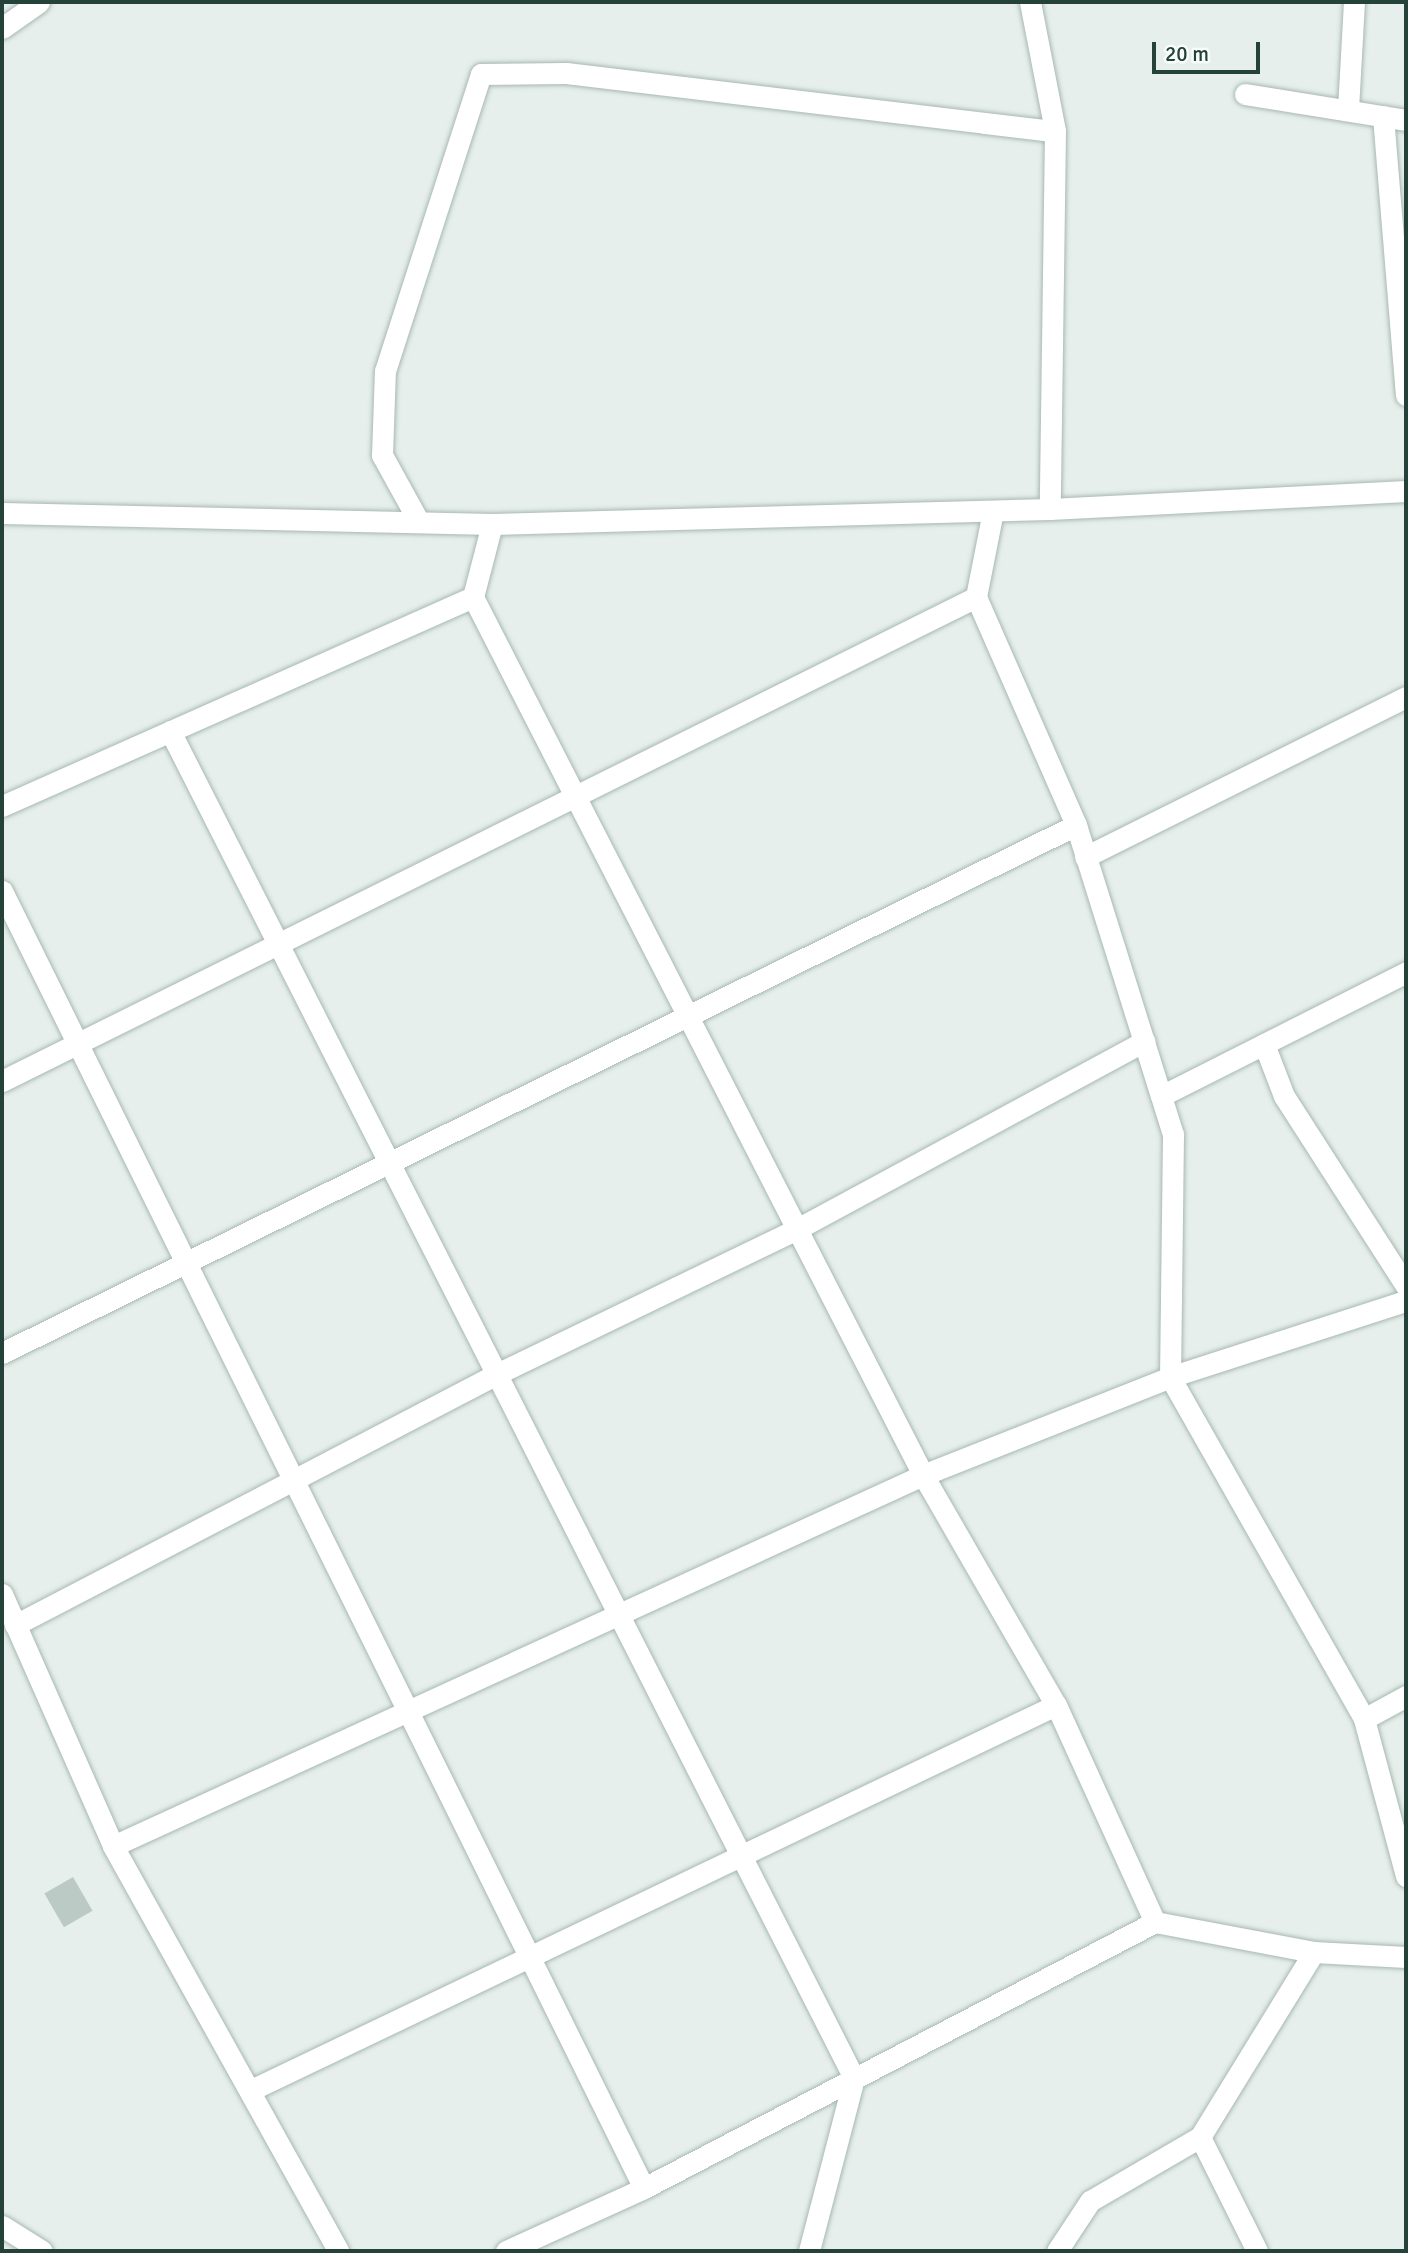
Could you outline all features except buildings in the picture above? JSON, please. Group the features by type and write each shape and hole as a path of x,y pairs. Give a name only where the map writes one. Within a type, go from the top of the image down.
{"street":[{"path":"2,28 39,2"},
{"path":"1030,2 1055,131 1050,509"},
{"path":"1348,109 1354,2"},
{"path":"419,522 382,455 384,371 481,74 566,73 1055,131"},
{"path":"1245,94 1406,120"},
{"path":"1383,116 1406,395"},
{"path":"2,513 492,524 1050,509 1406,491"},
{"path":"993,511 976,597 1076,824 1173,1134 1170,1377 1364,1719 1406,1877"},
{"path":"492,524 472,597 923,1475 1056,1704 1155,1922"},
{"path":"2,806 472,597"},
{"path":"2,1080 976,597"},
{"path":"1086,857 1406,697"},
{"path":"170,731 854,2078 809,2251"},
{"path":"2,1353 1076,824"},
{"path":"2,891 644,2188"},
{"path":"1161,1096 1406,972"},
{"path":"15,1625 497,1374 797,1229 1144,1041"},
{"path":"1264,1044 1284,1096 1406,1286"},
{"path":"113,1846 923,1475 1170,1377 1406,1301"},
{"path":"2,1594 113,1846 251,2090 338,2251"},
{"path":"1364,1719 1406,1696"},
{"path":"251,2090 1056,1704"},
{"path":"506,2251 644,2188 1155,1922 1314,1952 1406,1956"},
{"path":"1057,2251 1090,2200 1200,2137 1314,1952"},
{"path":"1200,2137 1257,2251"},
{"path":"4,2228 27,2251"},
{"path":"4,2228 43,2251"}]}
